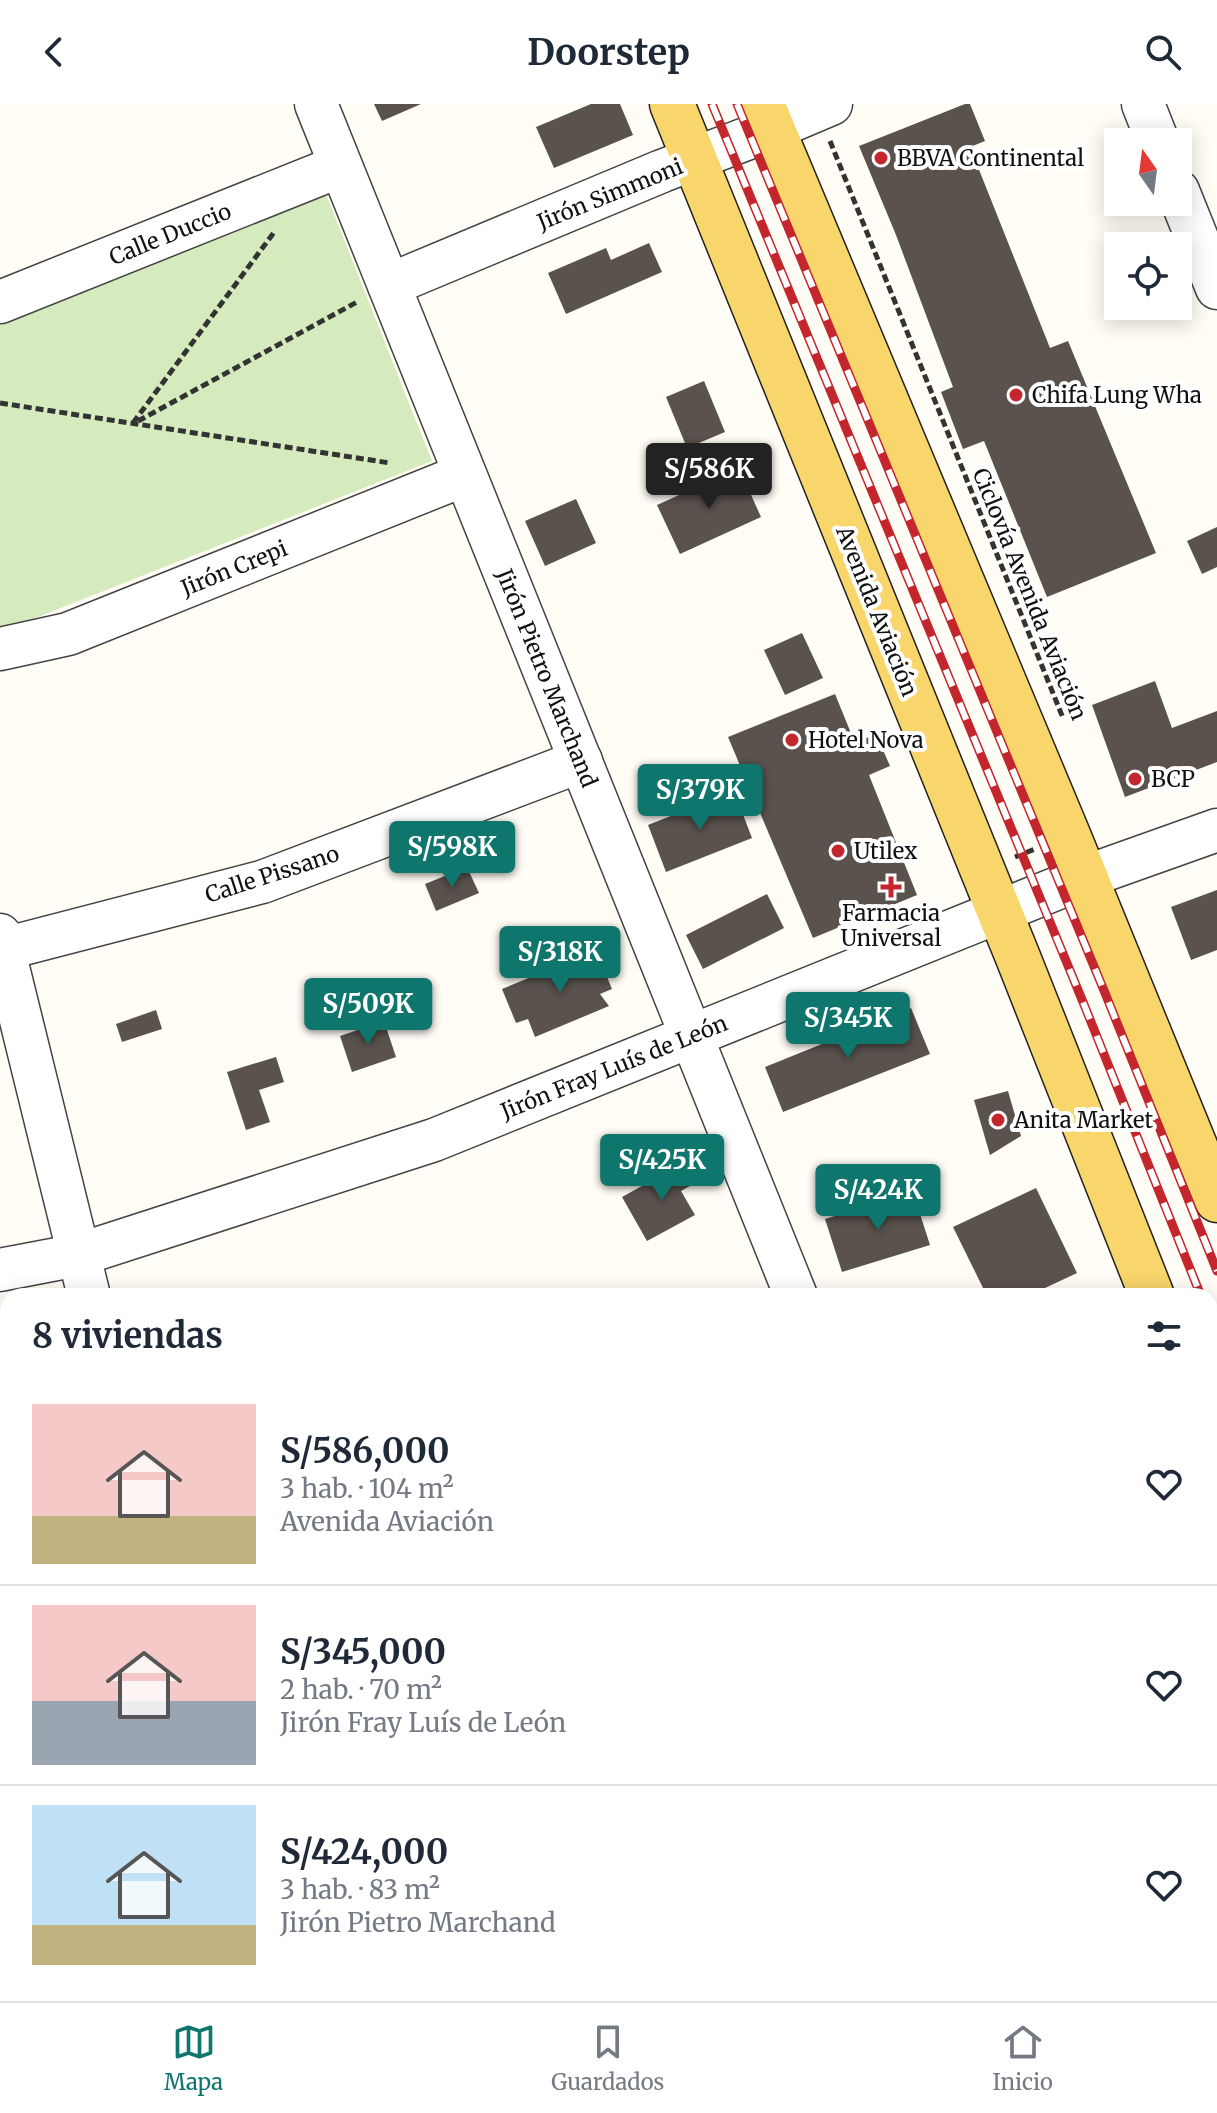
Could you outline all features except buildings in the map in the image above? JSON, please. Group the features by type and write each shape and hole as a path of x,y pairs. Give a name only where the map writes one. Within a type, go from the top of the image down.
{"main road":[{"name":"Avenida Aviación","path":"672,104 1000,912 1149,1288"},
{"path":"767,116 1217,1200"}],"street":[{"name":"Jirón Pietro Marchand","path":"316,104 793,1288"},
{"path":"1143,104 1152,128"},
{"name":"Jirón Simmoni","path":"389,285 693,160 767,116 824,107"},
{"name":"Calle Duccio","path":"0,302 340,166"},
{"path":"1189,216 1214,272"},
{"name":"Jirón Crepi","path":"0,649 68,634 464,475"},
{"name":"Calle Pissano","path":"1,945 262,882 581,761"},
{"name":"Jirón Fray Luís de León","path":"0,1270 78,1255 434,1140 1085,877 1217,830"},
{"path":"1,945 87,1288"}],"path":[{"name":"Ciclovía Avenida Aviación","path":"824,107 1068,730"},
{"path":"133,423 280,225"},
{"path":"133,423 389,285"},
{"path":"0,403 401,465"},
{"path":"1010,859 1045,844"}],"green space":[{"path":"324,189 432,461 0,632 0,317"}],"railway":[{"path":"712,104 1198,1288"},
{"path":"737,104 1217,1271"}],"place":[{"name":"BBVA Continental","path":"881,158"},
{"name":"Chifa Lung Wha","path":"1016,395"},
{"name":"Hotel Nova","path":"792,740"},
{"name":"BCP","path":"1135,779"},
{"name":"Utilex","path":"838,851"},
{"name":"Farmacia Universal","path":"891,887"},
{"name":"Anita Market","path":"998,1120"}]}
